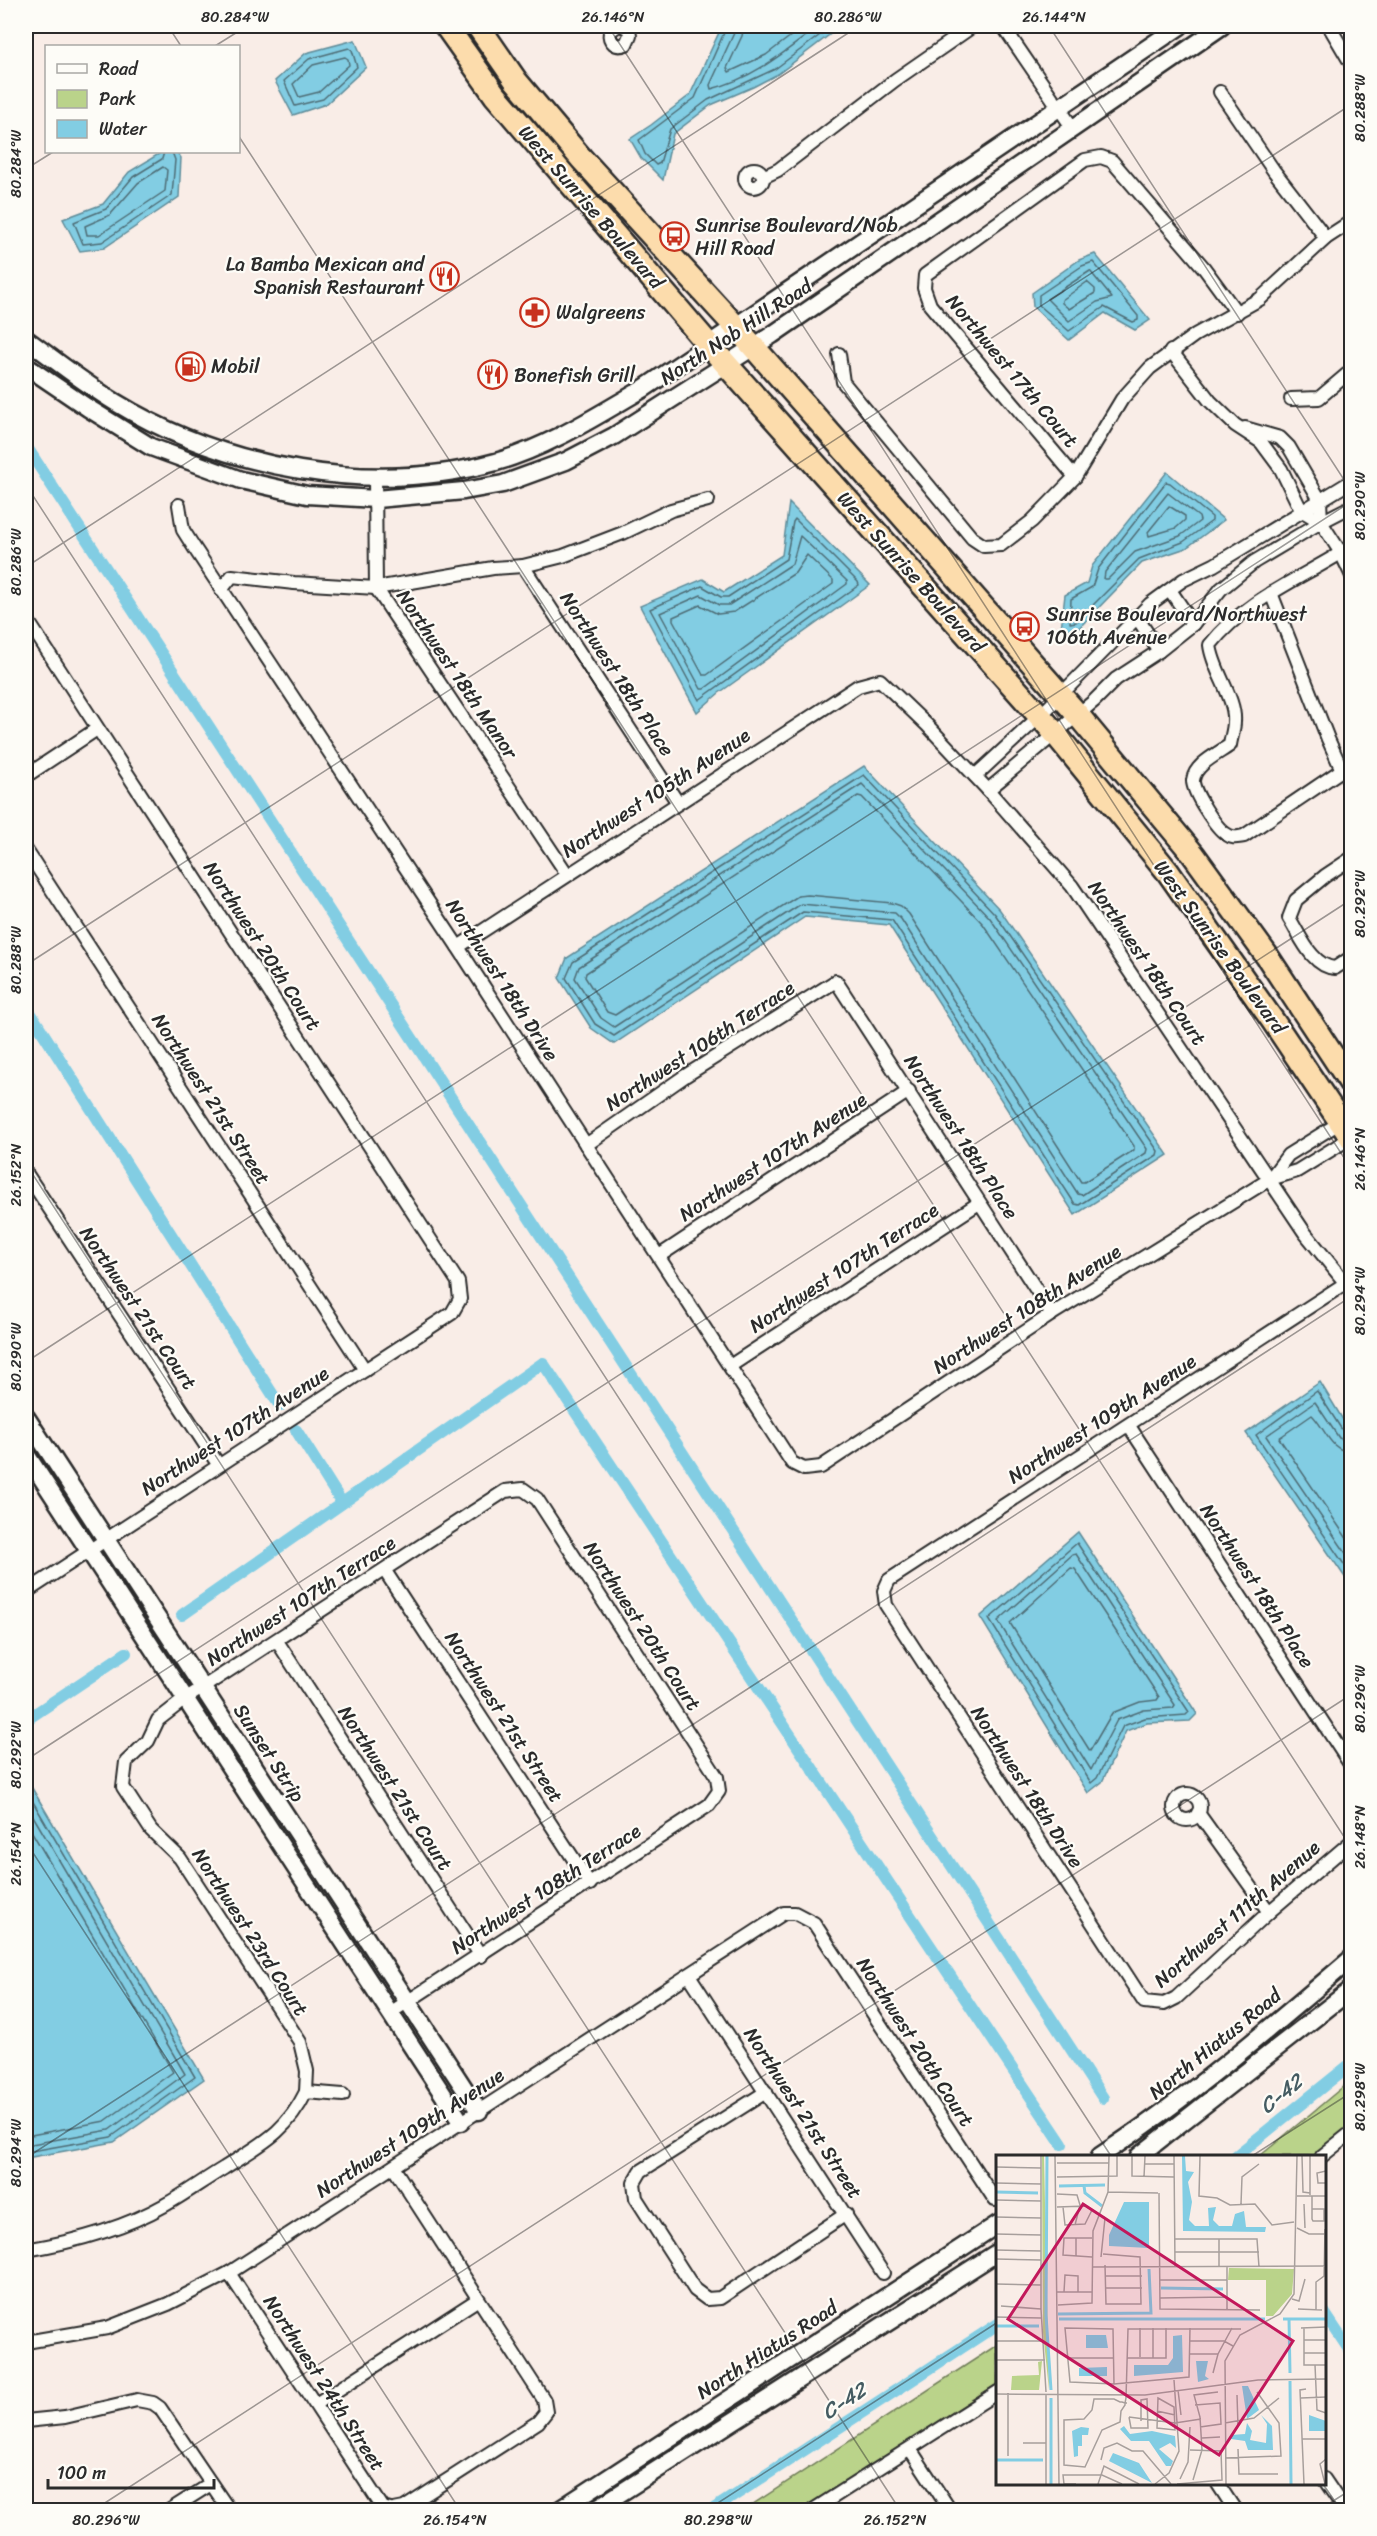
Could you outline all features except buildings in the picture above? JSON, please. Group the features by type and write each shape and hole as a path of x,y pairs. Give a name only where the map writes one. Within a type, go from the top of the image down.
{"highway":[{"name":"West Sunrise Boulevard","path":"446,26 495,96 708,344 1047,724 1168,872 1349,1130"},
{"name":"West Sunrise Boulevard","path":"478,26 516,81 581,158 735,326 1077,714 1193,854 1267,956 1352,1085"}],"main road":[{"name":"North Nob Hill Road","path":"26,339 115,402 217,451 252,461 311,472 375,477 442,472 496,462 562,435 643,389 1180,26"},
{"name":"North Nob Hill Road","path":"26,366 79,403 151,447 241,480 307,495 376,499 464,491 503,484 542,471 614,436 752,348 1222,26"},
{"name":"Sunset Strip","path":"26,1417 479,2111"},
{"name":"Sunset Strip","path":"26,1454 461,2122"},
{"name":"North Hiatus Road","path":"1103,2155 1243,2051 1352,1958"},
{"name":"North Hiatus Road","path":"1142,2155 1352,1989"},
{"name":"North Hiatus Road","path":"559,2511 996,2225"},
{"path":"594,2511 996,2253"},
{"path":"700,2419 711,2436"}],"street":[{"path":"763,177 778,170 895,80 973,26"},
{"path":"1003,26 1072,127"},
{"path":"1329,26 1352,65"},
{"path":"1220,92 1274,171 1326,238"},
{"name":"Northwest 17th Court","path":"1075,477 930,305 924,288 925,275 1085,160 1101,157 1112,161 1204,268 1237,314"},
{"path":"839,354 843,382 972,538 984,546 1001,545 1032,521 1075,477 1122,399 1150,368 1195,335 1237,314 1268,292 1326,238 1352,221"},
{"path":"1171,351 1210,401 1235,425 1261,442 1281,469 1301,510 1321,522 1346,550 1352,576"},
{"path":"1291,399 1319,398 1352,370"},
{"path":"1235,425 1280,438 1289,447 1320,500 1321,522"},
{"name":"Northwest 18th Manor","path":"375,477 376,588 567,874"},
{"path":"988,790 1047,724 1060,696 1137,616 1170,590 1352,481"},
{"path":"221,590 232,576 294,583 376,588 493,568 523,566 563,556 623,533 671,510 708,500"},
{"name":"Northwest 18th Drive","path":"179,505 183,530 221,590 458,947 792,1463 804,1469"},
{"path":"975,776 1047,724 1077,714 1116,679 1159,651 1193,624 1221,589 1254,562 1352,506"},
{"path":"1271,593 1328,739 1347,766 1244,836 1233,838 1224,833 1196,795 1193,780 1198,768 1230,745 1235,721 1232,705 1212,660 1210,645 1221,631 1247,608 1271,593 1346,550"},
{"name":"Northwest 18th Place","path":"523,566 678,803"},
{"path":"1170,590 1193,624"},
{"path":"1137,616 1159,651"},
{"name":"Northwest 20th Court","path":"26,618 458,1282 460,1299"},
{"name":"Northwest 105th Avenue","path":"458,947 858,686 880,680"},
{"name":"Northwest 18th Court","path":"880,680 975,776 1072,886 1305,1233 1349,1287"},
{"path":"26,776 98,729"},
{"name":"Northwest 21st Street","path":"26,850 365,1370"},
{"path":"1352,858 1324,876 1296,900 1289,918 1316,960 1324,966 1335,968 1352,957"},
{"name":"Northwest 18th Place","path":"836,981 1052,1314"},
{"name":"Northwest 106th Terrace","path":"586,1145 685,1076 836,981"},
{"name":"Northwest 107th Avenue","path":"658,1256 909,1092"},
{"name":"Northwest 108th Avenue","path":"1270,1179 1288,1155 1349,1130"},
{"name":"Northwest 108th Avenue","path":"804,1469 821,1467 1052,1314 1270,1179 1297,1171 1349,1130"},
{"name":"Northwest 21st Court","path":"26,1173 218,1464"},
{"name":"Northwest 107th Terrace","path":"730,1366 979,1203"},
{"name":"Northwest 109th Avenue","path":"884,1591 889,1580 1349,1287"},
{"name":"Northwest 107th Avenue","path":"26,1592 218,1464 452,1313 460,1299"},
{"name":"Northwest 18th Place","path":"1129,1426 1352,1767"},
{"name":"Northwest 20th Court","path":"523,1489 537,1499 544,1509 717,1777 719,1791"},
{"name":"Northwest 107th Terrace","path":"123,1773 126,1762 148,1741 158,1720 185,1699 505,1491 523,1489"},
{"name":"Northwest 21st Street","path":"385,1571 590,1884"},
{"name":"Northwest 18th Drive","path":"884,1591 886,1605 1144,2002"},
{"name":"Northwest 21st Court","path":"276,1641 481,1956"},
{"name":"Northwest 23rd Court","path":"123,1773 123,1787 151,1830 180,1858 300,2042 307,2071 306,2092"},
{"name":"Northwest 108th Terrace","path":"390,2013 481,1956 709,1805 719,1791"},
{"path":"1198,1813 1210,1826 1269,1912"},
{"name":"Northwest 111th Avenue","path":"1144,2002 1164,2004 1176,1998 1269,1912 1352,1842"},
{"name":"Northwest 109th Avenue","path":"26,2342 107,2328 168,2304 229,2273 784,1913 795,1913"},
{"name":"Northwest 20th Court","path":"795,1913 814,1923 995,2200"},
{"name":"Northwest 21st Street","path":"689,1975 883,2273"},
{"path":"26,2250 50,2246 120,2226 165,2206 275,2135 296,2113 306,2092 343,2094"},
{"path":"766,2092 641,2171 634,2183 636,2198 695,2290 707,2299 720,2298 846,2214"},
{"path":"1324,2155 1352,2132"},
{"path":"392,2511 404,2508 538,2422 546,2412 544,2400 477,2300 393,2167"},
{"name":"Northwest 24th Street","path":"229,2273 383,2508 392,2511"},
{"path":"316,2404 477,2300"},
{"path":"813,2511 996,2393"},
{"path":"26,2421 65,2417 137,2400 153,2403 160,2409 229,2511"},
{"path":"910,2449 950,2511"},
{"path":"1326,2482 1345,2511"},
{"path":"170,2511 212,2484"},
{"path":"1219,2485 1235,2511"}],"green space":[{"path":"1351,2080 1351,2124 1316,2155 1261,2155"},
{"path":"996,2346 996,2385 801,2510 744,2510"}],"water":[{"path":"722,26 841,26 778,74 711,105 673,134 663,180 641,158 630,139 690,95"},
{"path":"355,40 366,67 326,104 293,115 275,81 306,53"},
{"path":"160,153 178,153 181,158 179,197 104,248 80,251 63,219 103,204 129,172"},
{"path":"1095,254 1150,320 1135,330 1105,313 1069,340 1033,307 1032,293 1079,260"},
{"path":"1167,472 1224,520 1186,548 1142,563 1078,629 1061,629 1065,595 1087,583 1092,566"},
{"path":"789,503 870,585 719,693 697,712 640,606 703,579 724,592 782,555"},
{"path":"864,766 1000,910 1168,1155 1075,1215 889,925 805,917 614,1044 591,1028 559,978 567,958"},
{"path":"1320,1382 1351,1433 1351,1586 1246,1433"},
{"path":"1078,1532 1197,1714 1190,1721 1147,1723 1126,1731 1102,1782 1088,1793 980,1617"},
{"path":"26,1778 204,2079 114,2142 26,2158"}],"waterway":[{"path":"26,30 32,26"},
{"path":"26,446 1103,2098"},
{"path":"26,1006 280,1406"},
{"path":"182,1615 543,1363 1062,2144"},
{"path":"296,1430 342,1503"},
{"path":"26,1720 126,1653"},
{"name":"C-42","path":"1237,2155 1352,2063"},
{"path":"1326,2315 1352,2354"},
{"name":"C-42","path":"712,2510 996,2325"}],"place":[{"name":"Sunrise Boulevard/Nob Hill Road","path":"674,236"},
{"name":"La Bamba Mexican and Spanish Restaurant","path":"445,276"},
{"name":"Walgreens","path":"535,312"},
{"name":"Mobil","path":"190,366"},
{"name":"Bonefish Grill","path":"493,375"},
{"name":"Sunrise Boulevard/Northwest 106th Avenue","path":"1025,626"}]}
